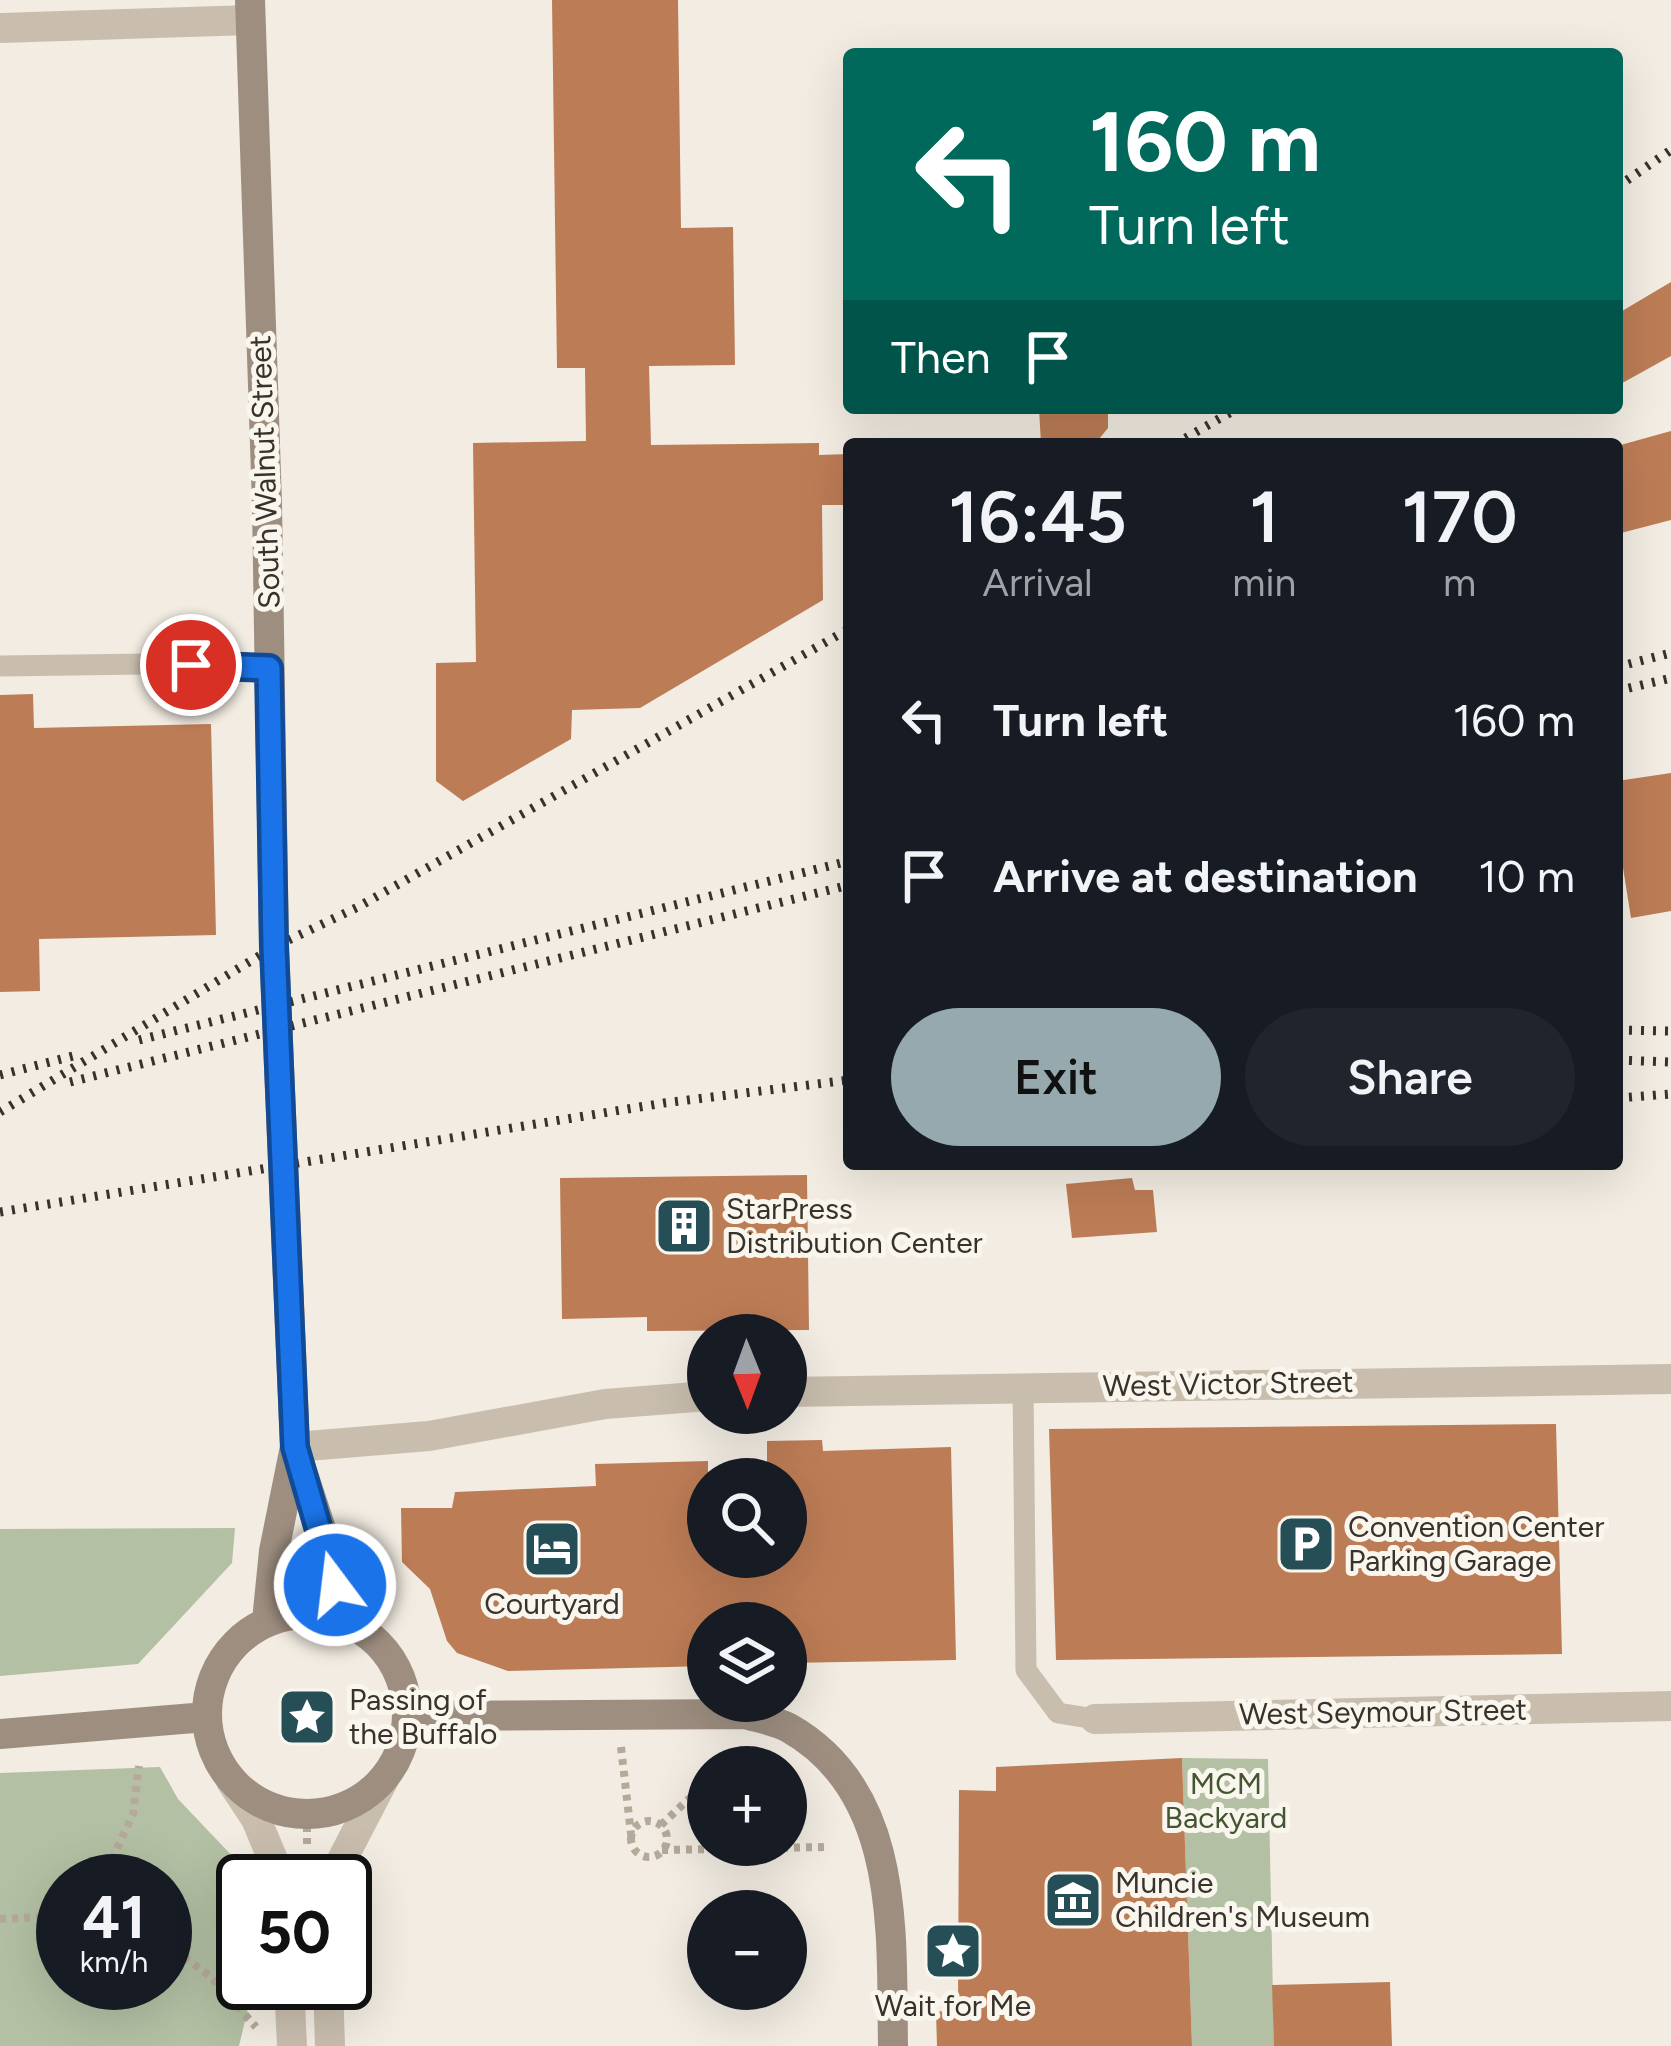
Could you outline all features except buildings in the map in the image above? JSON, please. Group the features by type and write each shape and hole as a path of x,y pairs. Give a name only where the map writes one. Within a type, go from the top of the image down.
{"main road":[{"name":"South Walnut Street","path":"250,10 274,947 295,1447 274,1551 267,1621"},
{"name":"South Walnut Street","path":"295,1447 328,1550 343,1619"},
{"path":"304,1614 343,1619 383,1648 397,1668 408,1716 401,1750 384,1779 362,1798 335,1811 279,1810 253,1799 231,1781 213,1751 206,1717 209,1688 221,1660 241,1637 267,1621 304,1614"},
{"path":"408,1716 745,1714 788,1728 831,1762 860,1798 877,1837 890,1919 893,2046"},
{"path":"0,1734 206,1717"}],"street":[{"path":"0,28 250,10"},
{"name":"West Victor Street","path":"807,1391 1671,1379"},
{"path":"295,1447 429,1436 605,1404 687,1398"},
{"name":"West Seymour Street","path":"1095,1719 1671,1706"},
{"path":"341,1854 384,1779"},
{"path":"231,1781 256,1819 271,1854"},
{"path":"290,2010 292,2046"},
{"path":"329,2010 330,2046"}],"lane":[{"path":"0,666 220,663 269,668"},
{"path":"1023,1386 1026,1670 1058,1713 1095,1719"}],"path":[{"path":"621,1745 633,1847 642,1855 653,1856 662,1850 667,1840 660,1825"},
{"path":"114,1854 133,1814 139,1766"},
{"path":"660,1825 687,1800"},
{"path":"631,1835 643,1821 660,1825"},
{"path":"662,1850 825,1847"},
{"path":"0,1919 36,1917"},
{"path":"192,1963 246,2012 260,2034"}],"green space":[{"path":"235,1528 232,1563 138,1664 0,1676 0,1529"},
{"name":"MCM Backyard","path":"1182,1758 1268,1759 1274,2046 1192,2046"},
{"path":"160,1767 178,1799 230,1854 216,1854 216,2010 248,2010 239,2046 0,2046 0,1773"}],"railway":[{"path":"1623,183 1671,150"},
{"path":"1186,438 1228,414"},
{"path":"0,1112 274,947 358,907 843,632"},
{"path":"1623,665 1671,653"},
{"path":"1623,690 1671,678"},
{"path":"139,1040 843,863"},
{"path":"70,1082 843,887"},
{"path":"1623,1030 1671,1031"},
{"path":"0,1075 81,1054"},
{"path":"1623,1060 1671,1062"},
{"path":"0,1212 664,1103 843,1081"},
{"path":"1623,1098 1671,1094"}],"place":[{"name":"StarPress Distribution Center","path":"684,1226"},
{"name":"Convention Center Parking Garage","path":"1306,1544"},
{"name":"Courtyard","path":"552,1549"},
{"name":"Passing of the Buffalo","path":"307,1717"},
{"name":"Muncie Children's Museum","path":"1073,1900"},
{"name":"Wait for Me","path":"953,1951"}],"route":[{"path":"191,665 269,668 274,947 295,1447 335,1585"}]}
